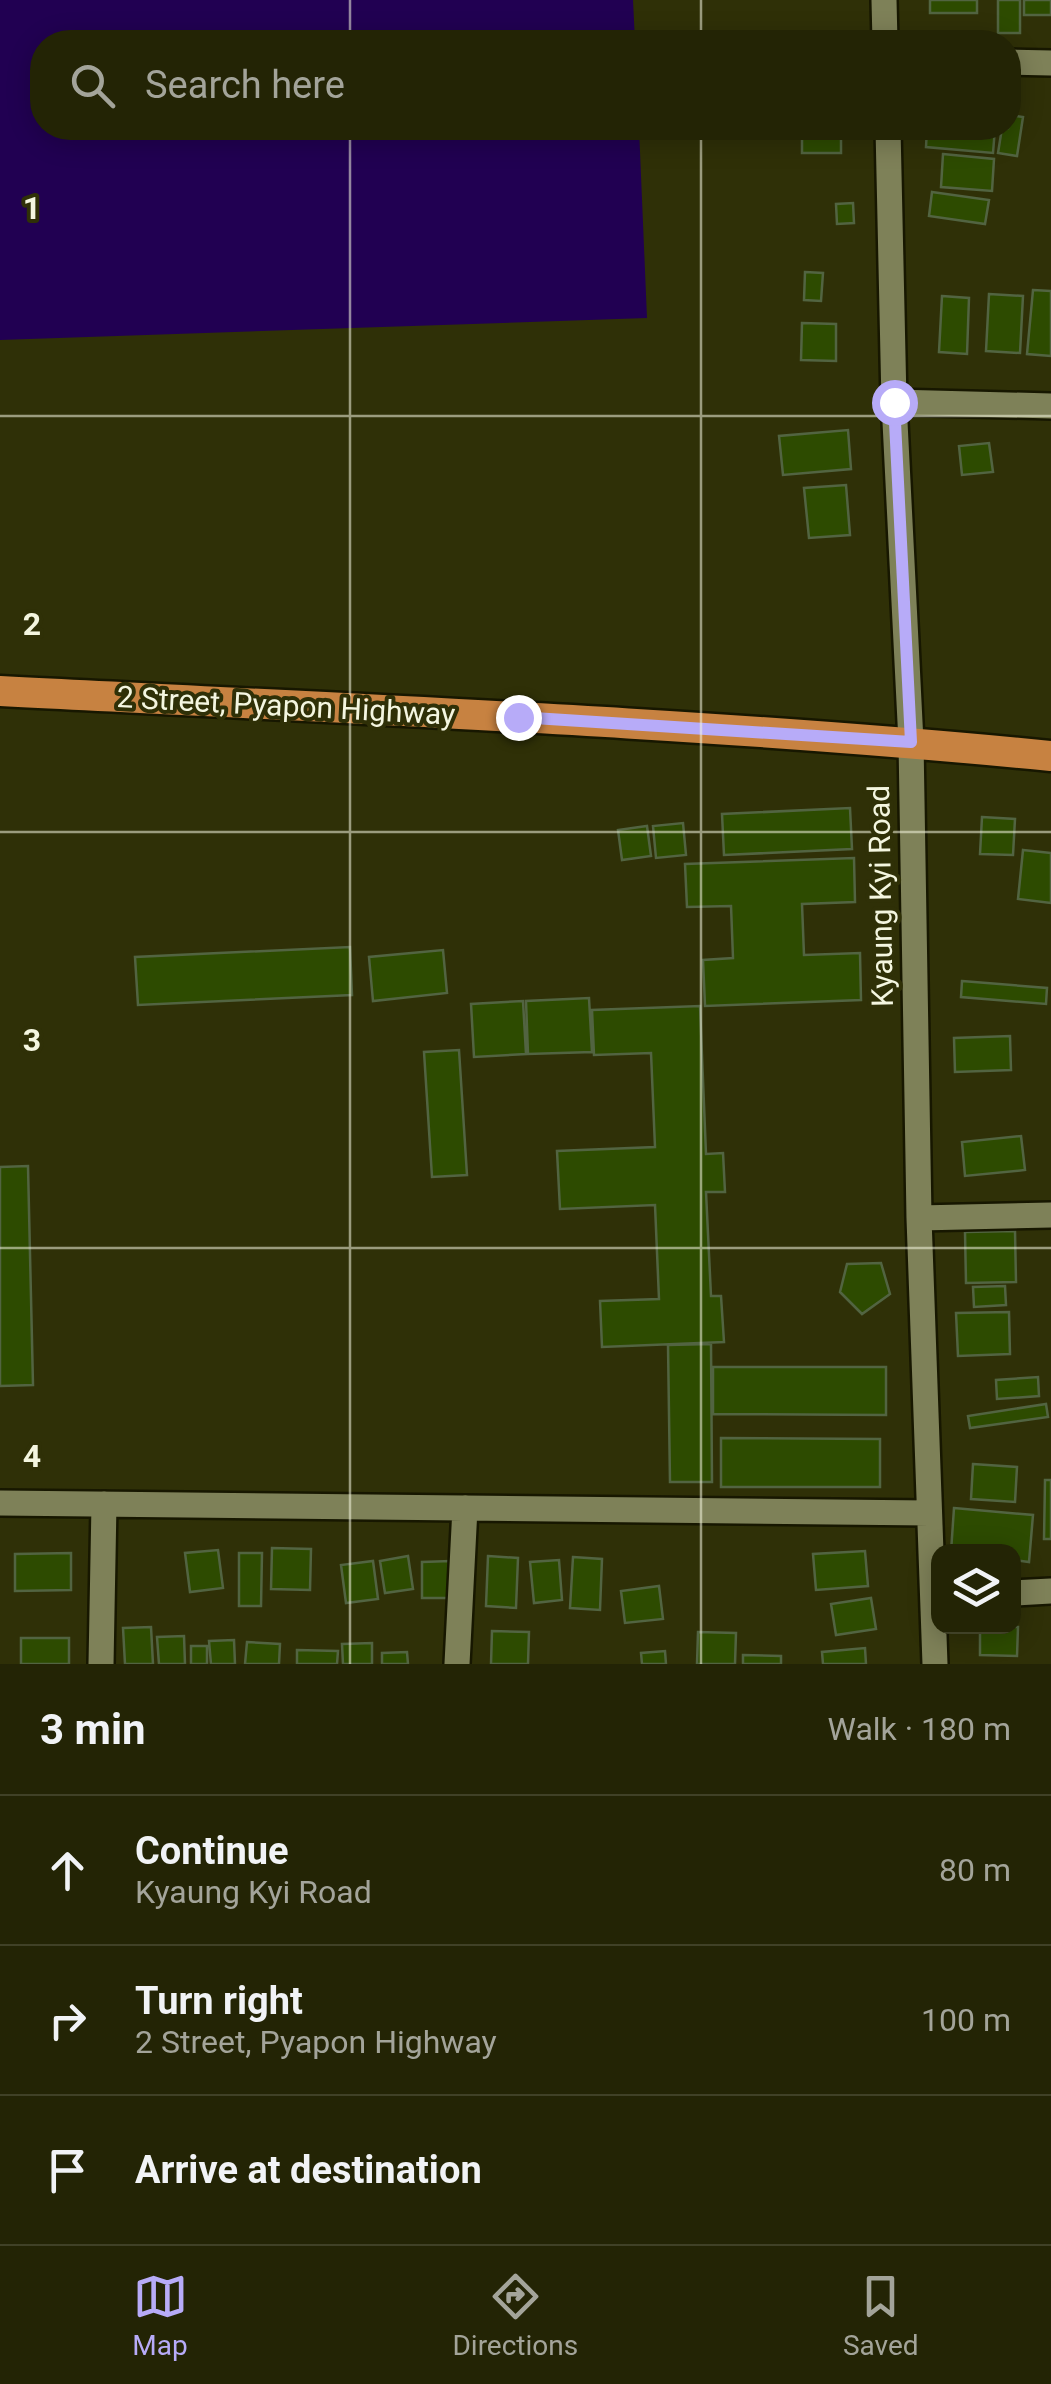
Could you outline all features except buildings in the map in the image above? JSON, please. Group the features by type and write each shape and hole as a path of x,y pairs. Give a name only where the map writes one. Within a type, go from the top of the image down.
{"main road":[{"name":"2 Street, Pyapon Highway","path":"0,692 518,717 911,742 1051,756"}],"street":[{"path":"884,0 885,30"},
{"path":"1021,62 1051,62"},
{"name":"Kyaung Kyi Road","path":"888,140 894,402 911,742 919,1218 932,1544"},
{"path":"894,402 1051,406"},
{"path":"919,1218 1051,1215"},
{"path":"0,1502 930,1513"},
{"path":"101,1664 104,1504"},
{"path":"457,1664 465,1508"},
{"path":"1021,1593 1051,1591"},
{"name":"Kyaung Kyi Road","path":"935,1634 935,1664"}],"shaded area":[{"path":"0,0 633,0 634,30 30,30 30,140 640,140 647,318 0,340"}],"route":[{"path":"518,717 911,742 894,402"}]}
